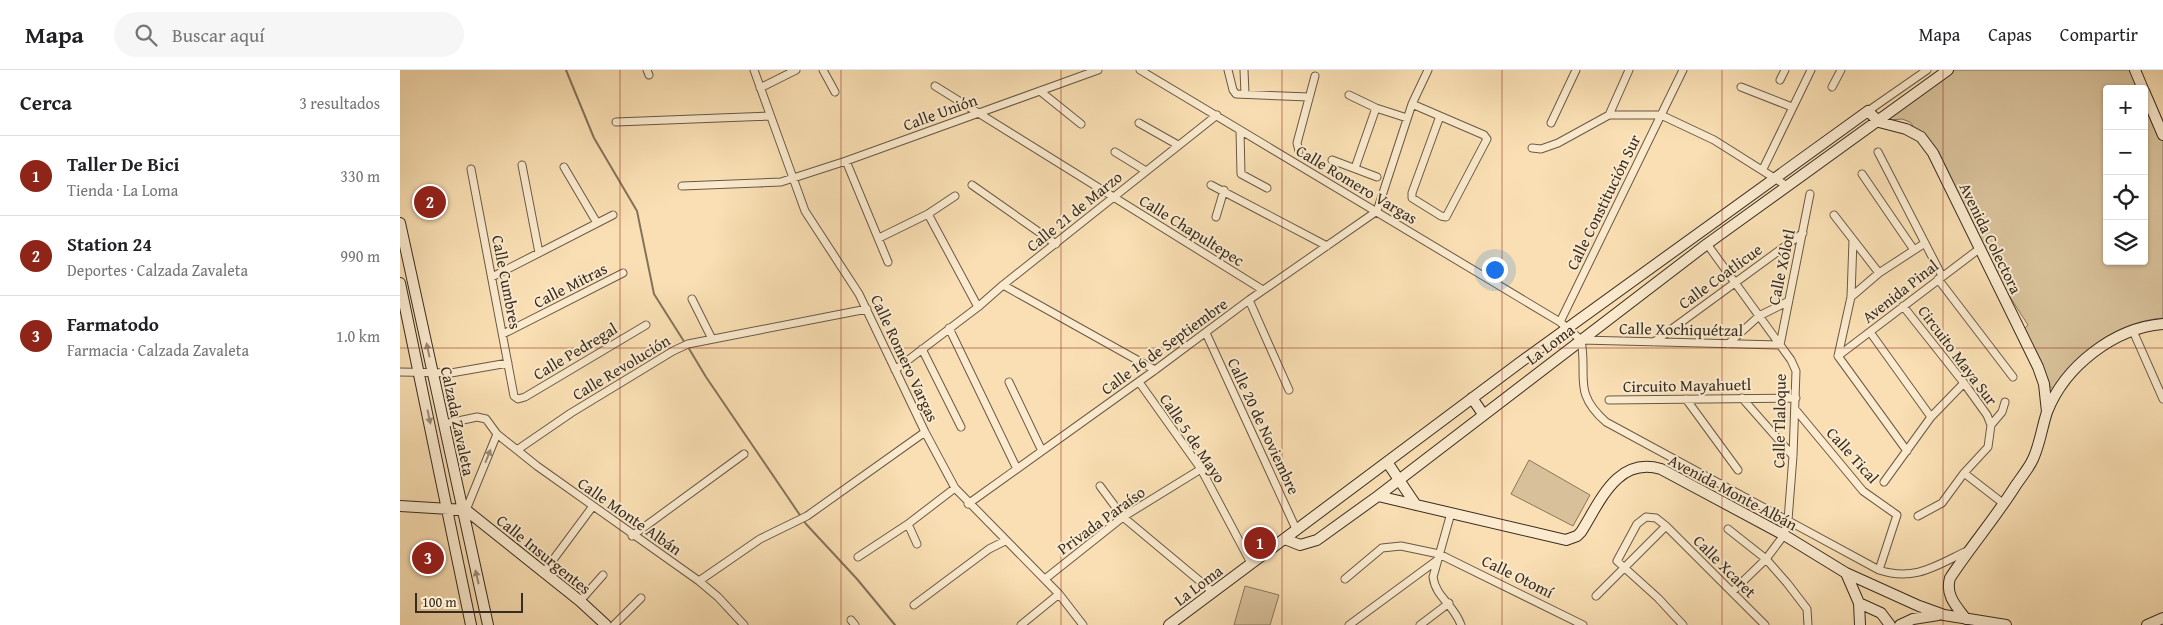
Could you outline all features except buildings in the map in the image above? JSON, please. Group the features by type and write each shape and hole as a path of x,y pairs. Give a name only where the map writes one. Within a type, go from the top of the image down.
{"street":[{"name":"Calle Romero Vargas","path":"754,70 805,211 867,308 925,432 955,488 968,504 1045,579 1083,625"},
{"path":"760,88 796,70"},
{"path":"823,70 834,92"},
{"name":"Calle Unión","path":"682,186 774,183 792,178 846,161 1098,70"},
{"name":"Calle Romero Vargas","path":"1140,70 1564,325"},
{"path":"1228,70 1234,92 1309,97"},
{"path":"1244,70 1246,94"},
{"path":"1377,211 1412,104 1428,70"},
{"path":"1551,123 1576,70"},
{"path":"1609,115 1628,70"},
{"name":"Calle Constitución Sur","path":"1564,325 1683,70"},
{"path":"1780,80 1785,70"},
{"path":"1762,170 1811,70"},
{"path":"1832,87 1841,70"},
{"path":"1285,539 1472,398 1564,325 1776,178 1927,70"},
{"name":"La Loma","path":"1177,623 1251,563 1285,539 1300,545 1317,540 1378,496 1707,244 1948,70"},
{"path":"2135,70 2142,85"},
{"path":"1298,151 1297,143 1315,76"},
{"name":"Calle Chapultepec","path":"935,86 1263,290"},
{"path":"1741,87 1792,107"},
{"path":"1040,91 1081,124"},
{"path":"1348,95 1376,108 1407,118"},
{"path":"2148,99 2163,135"},
{"path":"1412,104 1440,116 1484,135 1487,139 1446,217 1441,216 1412,198 1412,193 1440,116"},
{"path":"1355,168 1376,108"},
{"name":"Avenida Colectora","path":"1868,111 1878,121 1906,129 1921,137 1933,153 2038,367 2044,384 2047,412"},
{"name":"Calle 21 de Marzo","path":"895,370 978,307 1216,115"},
{"path":"1532,148 1541,149 1558,143 1609,115 1661,115 1714,140 1787,186"},
{"path":"616,122 770,116"},
{"path":"1139,123 1178,145"},
{"path":"1240,130 1241,174 1267,188"},
{"path":"1115,152 1146,171"},
{"path":"1878,152 1925,243 1940,277 2013,377"},
{"path":"1332,160 1377,177"},
{"path":"846,161 888,262"},
{"path":"522,165 539,253"},
{"path":"564,167 597,223"},
{"name":"Calle Cumbres","path":"472,169 514,396 518,399"},
{"path":"1862,174 1914,250"},
{"path":"972,185 1056,244"},
{"path":"1211,185 1224,190 1327,246"},
{"path":"1216,217 1224,190"},
{"name":"Calle Xólotl","path":"1780,345 1787,302 1810,194"},
{"path":"879,238 928,214 955,196"},
{"name":"Calle 16 de Septiembre","path":"968,504 1139,382 1249,300 1377,211"},
{"path":"928,214 978,307"},
{"path":"492,277 613,215"},
{"path":"1834,215 1879,274"},
{"name":"Calzada Zavaleta","path":"400,222 403,255 433,373 488,625"},
{"name":"Calle Coatlicue","path":"1654,342 1803,233"},
{"path":"1853,240 1851,297 1838,356 1907,451"},
{"path":"1851,297 1879,274 1925,243"},
{"name":"Calle Tlaloque","path":"1707,244 1791,360 1796,371 1793,456 1788,520 1784,535"},
{"name":"Avenida Pinal","path":"1838,356 1979,249"},
{"name":"Calle Mitras","path":"503,334 623,274"},
{"name":"Calzada Zavaleta","path":"400,284 471,625"},
{"path":"1003,285 1155,370"},
{"path":"692,298 712,339"},
{"path":"1249,300 1289,390"},
{"path":"1728,344 1759,316 1787,302"},
{"name":"Circuito Maya Sur","path":"1903,306 1964,383 1987,415 1991,425 1988,447 1964,473 1942,503 1918,516"},
{"name":"Calle Revolución","path":"516,450 571,413 673,351 688,344 867,308"},
{"path":"1973,622 1952,600 1948,586 1950,578 2004,504 2033,459 2047,412 2069,374 2098,349 2133,331 2147,326 2163,324"},
{"name":"Calle Pedregal","path":"518,399 525,397 646,325"},
{"path":"1564,325 1581,340 1584,393 1593,410 1606,422 1879,570 1894,575 1912,575 1969,550"},
{"path":"949,328 1017,469"},
{"path":"2133,331 2163,399"},
{"path":"1870,332 1931,417"},
{"name":"Calle 20 de Noviembre","path":"1206,333 1297,531"},
{"name":"Calle Xochiquétzal","path":"1581,340 1780,345"},
{"path":"922,349 961,427"},
{"path":"400,372 451,373 508,363"},
{"path":"1009,382 1042,451"},
{"name":"Calle 5 de Mayo","path":"1139,382 1201,469 1251,563"},
{"path":"1884,482 1931,417 1964,383"},
{"path":"1472,398 1483,414"},
{"path":"1742,398 1793,456"},
{"name":"Circuito Mayahuetl","path":"1609,400 1796,398"},
{"path":"1686,399 1738,470"},
{"path":"1991,425 2002,412 2005,402"},
{"name":"Calle Tical","path":"1795,409 1863,491 1897,515 1879,570"},
{"name":"Calle Monte Albán","path":"444,424 482,418 516,450 632,536 699,581 718,597 744,625"},
{"path":"699,581 760,538 807,516 925,432"},
{"path":"400,506 464,510 497,434"},
{"path":"632,536 744,454"},
{"path":"1387,462 1400,478 1416,505"},
{"name":"Avenida Monte Albán","path":"1378,496 1566,540 1578,536 1616,479 1632,469 1652,467 1784,535 1846,572 1919,606 1944,615 1973,622 2006,625"},
{"name":"Privada Paraíso","path":"1045,579 1123,517 1201,469"},
{"path":"1964,473 2004,504"},
{"path":"1100,486 1123,517 1214,592"},
{"path":"858,557 908,524 955,488"},
{"path":"544,572 593,506"},
{"name":"Calle Insurgentes","path":"464,510 580,601 606,625"},
{"path":"1450,514 1433,577 1434,586 1457,613 1461,625"},
{"path":"1596,596 1624,567 1666,526 1653,517 1646,517 1641,520 1617,561 1624,567 1658,598 1683,625"},
{"path":"908,524 917,544"},
{"name":"Calle Xcaret","path":"1666,526 1765,625"},
{"path":"1728,529 1766,559 1807,608 1808,625"},
{"path":"1732,592 1766,559 1784,535"},
{"path":"914,605 994,546 1005,541"},
{"name":"Calle Otomí","path":"1346,579 1382,548 1401,546 1438,558 1584,625"},
{"path":"1349,625 1438,558"},
{"path":"1846,572 1859,603 1860,625"},
{"path":"580,601 603,575"},
{"path":"1021,625 1059,594"},
{"path":"614,625 641,598"},
{"path":"1420,625 1449,603"},
{"path":"1859,603 1876,609 1886,618 1890,625"},
{"path":"1900,625 1913,619 1944,615"},
{"path":"2147,625 2163,618"}],"shaded area":[{"path":"1948,70 2135,70 2141,85 2103,85 2103,265 2148,265 2148,100 2163,135 2163,318 2130,325 2100,341 2074,363 2054,390 2045,382 2022,331 2028,325 1979,249 1933,153 1910,122 1902,119 1878,121"},
{"path":"1529,460 1590,495 1573,526 1511,494"},
{"path":"1245,586 1279,595 1270,625 1234,625"}],"waterway":[{"path":"566,70 594,138 637,211 654,294 685,343"},
{"path":"688,347 706,377 806,524 857,579 895,625"}],"place":[{"name":"Station 24","path":"430,202"},
{"name":"Taller De Bici","path":"1260,543"},
{"name":"Farmatodo","path":"428,558"}]}
